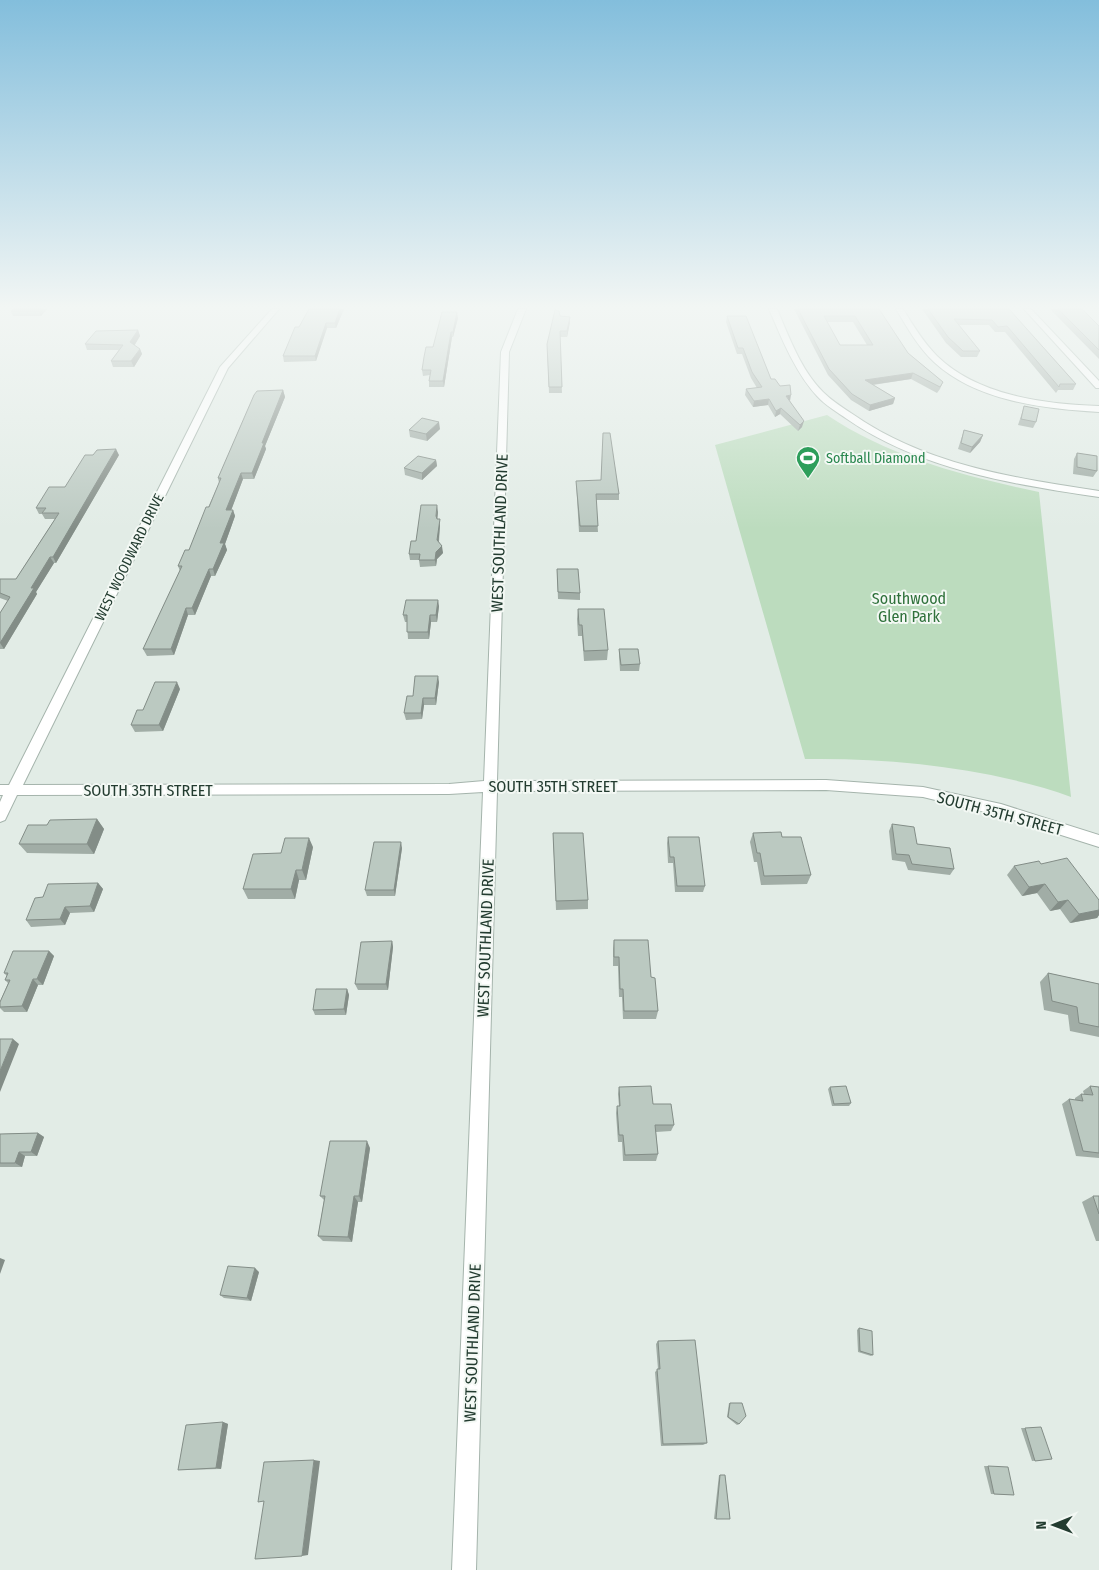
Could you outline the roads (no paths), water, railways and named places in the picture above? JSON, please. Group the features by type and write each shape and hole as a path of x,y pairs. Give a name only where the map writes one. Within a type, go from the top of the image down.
{"street":[{"name":"WEST WOODWARD DRIVE","path":"0,816 6,790 216,382"},
{"name":"WEST SOUTHLAND DRIVE","path":"464,1570 504,382"},
{"path":"811,382 820,394 852,420 891,443 1007,480 1099,494"},
{"path":"973,382 1024,400 1067,407 1099,409"},
{"name":"SOUTH 35TH STREET","path":"6,790 448,790 490,786 826,785 923,792 1001,810 1099,841"}],"place":[{"name":"Softball Diamond","path":"808,479"}],"park label":[{"name":"Southwood Glen Park","path":"909,607"}]}
